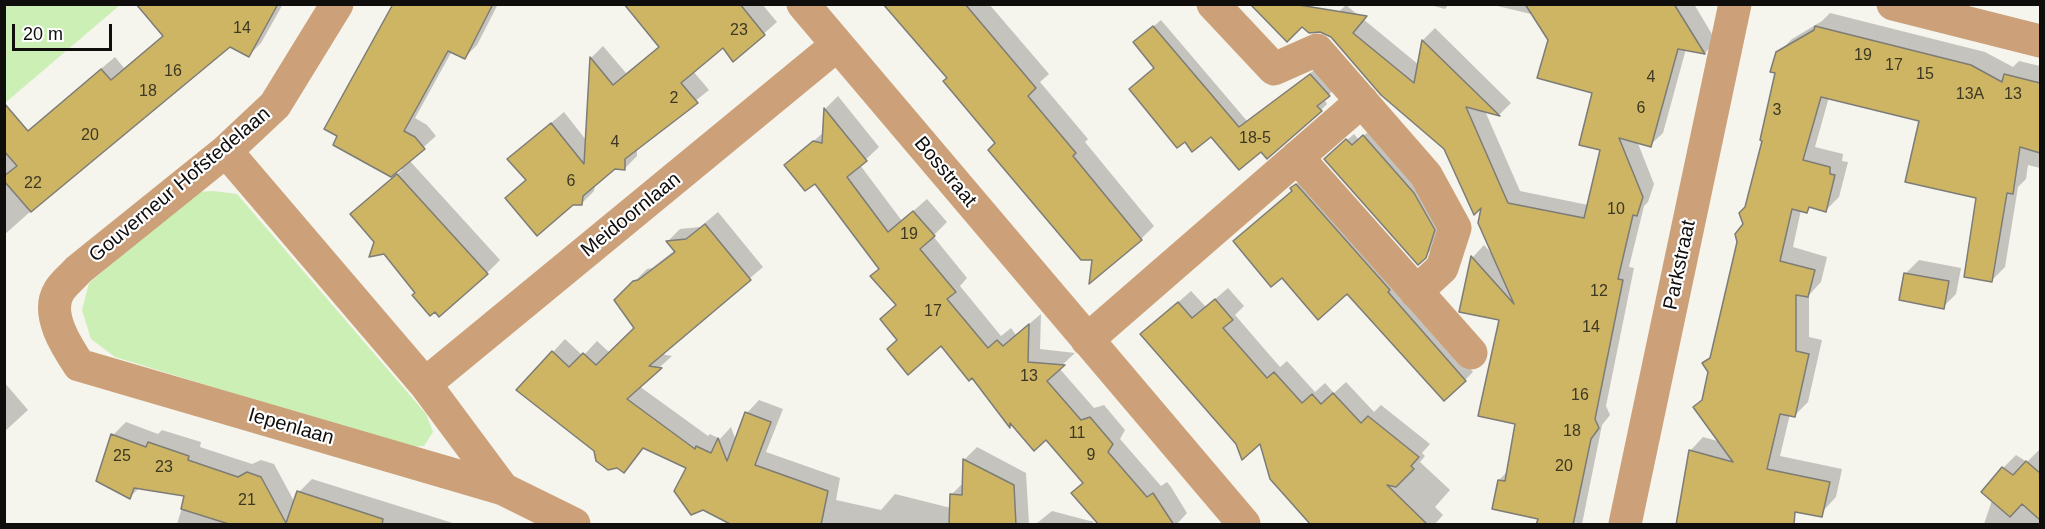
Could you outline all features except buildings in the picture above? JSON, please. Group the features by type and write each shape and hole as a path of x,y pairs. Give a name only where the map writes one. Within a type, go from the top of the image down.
{"street":[{"name":"Gouverneur Hofstedelaan","path":"79,365 62,340 56,317 58,292 78,270 226,151 275,105 337,4"},
{"name":"Bosstraat","path":"803,4 1244,525"},
{"path":"1213,4 1275,69 1317,50 1426,175 1455,228 1442,268 1416,292"},
{"name":"Parkstraat","path":"1625,525 1735,4"},
{"path":"1893,4 2040,41"},
{"name":"Meidoornlaan","path":"424,384 837,45"},
{"path":"1086,340 1362,101"},
{"name":"Iepenlaan","path":"226,151 424,384 502,489"},
{"path":"1298,157 1471,353"},
{"name":"Iepenlaan","path":"79,365 502,489 574,525"}],"green space":[{"path":"5,4 120,4 120,5 5,103"},
{"path":"197,192 237,194 426,414 433,432 424,446 408,447 115,357 91,339 82,310 89,283"}]}
